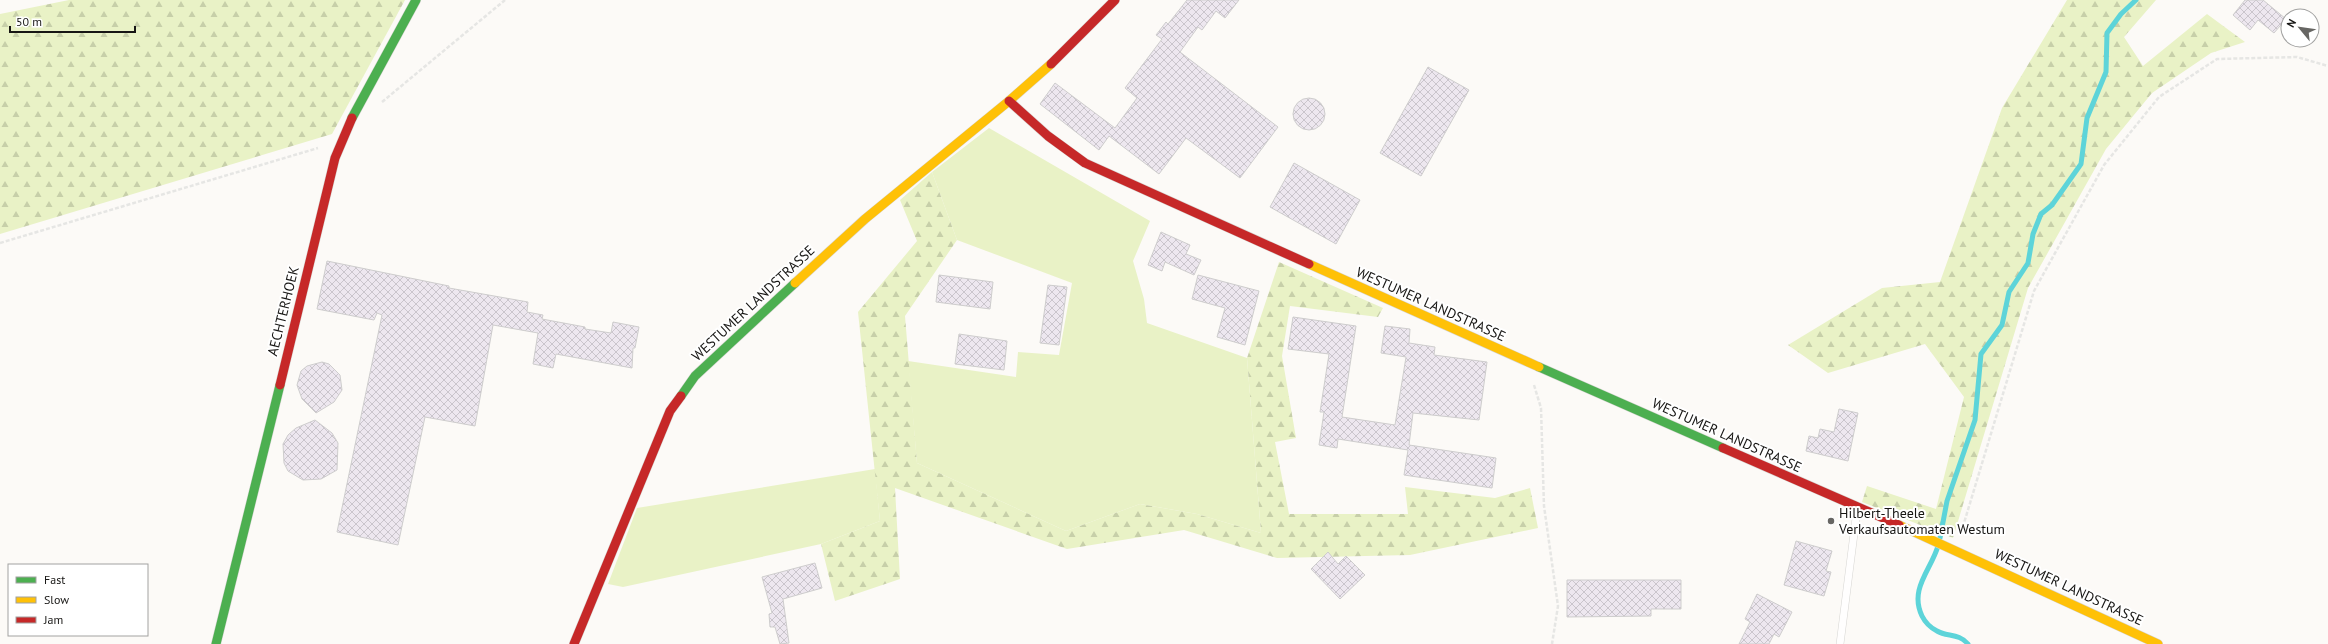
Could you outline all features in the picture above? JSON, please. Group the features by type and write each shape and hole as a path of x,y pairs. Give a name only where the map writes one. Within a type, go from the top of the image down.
{"street":[{"name":"AECHTERHOEK","path":"216,644 340,142 416,0"},
{"name":"WESTUMER LANDSTRASSE","path":"574,644 670,411 696,376 740,331 865,219 1009,101 1059,56 1115,0"},
{"name":"WESTUMER LANDSTRASSE","path":"1009,101 1048,136 1085,163 1527,362 1930,540 1956,550 2158,644"}],"lane":[{"path":"1840,644 1857,508"}],"path":[{"path":"379,104 505,0"},
{"path":"1956,550 2034,291 2104,165 2159,96 2217,59 2297,57 2328,66"},
{"path":"0,243 340,142"},
{"path":"1527,362 1541,408 1544,506 1558,606 1552,644"}],"green space":[{"path":"69,0 405,0 332,134 0,234 0,14"},
{"path":"2067,0 2156,0 2124,37 2143,66 2207,14 2245,42 2211,53 2152,93 2106,149 2028,288 1953,538 1862,502 1867,486 1936,509 1964,397 1925,344 1828,373 1788,345 1882,288 1940,282 2002,108"},
{"path":"989,128 1150,221 1133,261 1144,299 1147,323 1247,358 1261,533 1197,514 1140,504 1066,531 917,463 908,361 1016,377 1018,352 1059,355 1072,283 957,240 932,172"},
{"path":"932,172 957,240 905,316 917,463 1066,531 1140,504 1197,514 1261,533 1247,358 1279,262 1383,308 1378,317 1290,306 1282,356 1296,438 1275,442 1289,514 1408,514 1405,487 1495,498 1530,488 1538,528 1410,555 1277,558 1184,530 1067,549 895,488 900,579 835,601 821,544 880,521 858,312 917,241 900,200"},
{"path":"875,469 880,521 821,544 623,587 608,584 637,508"}],"building":[{"path":"1187,0 1239,0 1225,18 1216,11 1202,30 1198,27 1180,52 1278,127 1240,178 1186,138 1159,174 1109,136 1099,150 1040,104 1055,83 1115,128 1137,98 1125,88 1162,39 1156,35 1166,22 1168,24"},
{"path":"2245,0 2263,0 2280,14 2280,26 2274,33 2258,20 2250,30 2233,15"},
{"path":"1428,67 1469,90 1421,176 1380,153"},
{"path":"1309,98 1320,103 1325,114 1320,125 1309,130 1298,125 1293,114 1298,103"},
{"path":"1294,163 1360,200 1336,244 1270,207"},
{"path":"1161,232 1190,245 1186,254 1201,260 1194,275 1165,262 1162,271 1148,265"},
{"path":"327,261 449,286 449,288 528,302 527,312 543,315 542,319 585,327 585,329 611,333 613,322 639,327 635,348 633,348 632,368 556,354 553,368 533,364 538,333 493,325 475,426 425,417 398,545 337,532 382,315 377,313 374,320 317,309"},
{"path":"939,275 993,282 990,309 936,302"},
{"path":"1198,275 1259,291 1245,345 1217,337 1225,308 1192,299"},
{"path":"1048,285 1067,287 1059,345 1040,343"},
{"path":"1293,317 1356,326 1342,417 1395,425 1406,357 1381,353 1385,326 1410,329 1409,343 1435,347 1434,355 1487,362 1479,420 1413,413 1409,445 1496,458 1492,488 1404,475 1408,450 1338,439 1337,448 1319,445 1324,412 1320,412 1329,354 1288,349"},
{"path":"959,334 1007,341 1004,370 955,364"},
{"path":"322,362 329,364 340,375 342,390 334,402 316,413 302,399 297,385 301,371 307,366"},
{"path":"1839,409 1858,413 1848,461 1806,451 1809,436 1818,438 1820,429 1834,432"},
{"path":"315,420 332,433 338,443 337,470 321,479 303,480 288,471 284,463 283,444 288,435 296,428"},
{"path":"1796,541 1832,551 1826,571 1831,572 1824,596 1784,585"},
{"path":"1328,552 1338,564 1346,556 1365,575 1340,599 1311,569"},
{"path":"815,563 822,588 783,599 789,643 780,644 775,627 770,627 769,614 772,613 762,577"},
{"path":"1567,580 1681,580 1681,609 1651,609 1651,616 1567,617"},
{"path":"1757,594 1792,612 1779,637 1774,634 1769,644 1739,644 1750,622 1745,619"}],"waterway":[{"path":"1940,538 1947,501 1975,420 1981,354 2002,325 2009,292 2028,263 2033,234 2041,214 2052,205 2081,164 2087,118 2106,72 2107,33 2121,14 2136,0"},
{"path":"1938,546 1922,580 1920,588 1918,597 1922,616 1926,623 1941,633 1961,638 1968,644"}],"traffic: fast":[{"path":"352,118 416,0"},
{"path":"681,396 695,376 795,283"},
{"path":"1539,367 1723,448"},
{"path":"216,644 280,385"}],"traffic: slow":[{"path":"795,283 865,219 1009,101 1051,64"},
{"path":"1309,264 1539,367"},
{"path":"1899,525 2158,644"}],"traffic: jam":[{"path":"1051,64 1115,0"},
{"path":"1009,101 1048,136 1085,163 1309,264"},
{"path":"280,385 335,158 352,118"},
{"path":"574,644 670,411 681,396"},
{"path":"1723,448 1899,525"}],"place":[{"name":"Hilbert-Theele Verkaufsautomaten Westum","path":"1831,521"}]}
